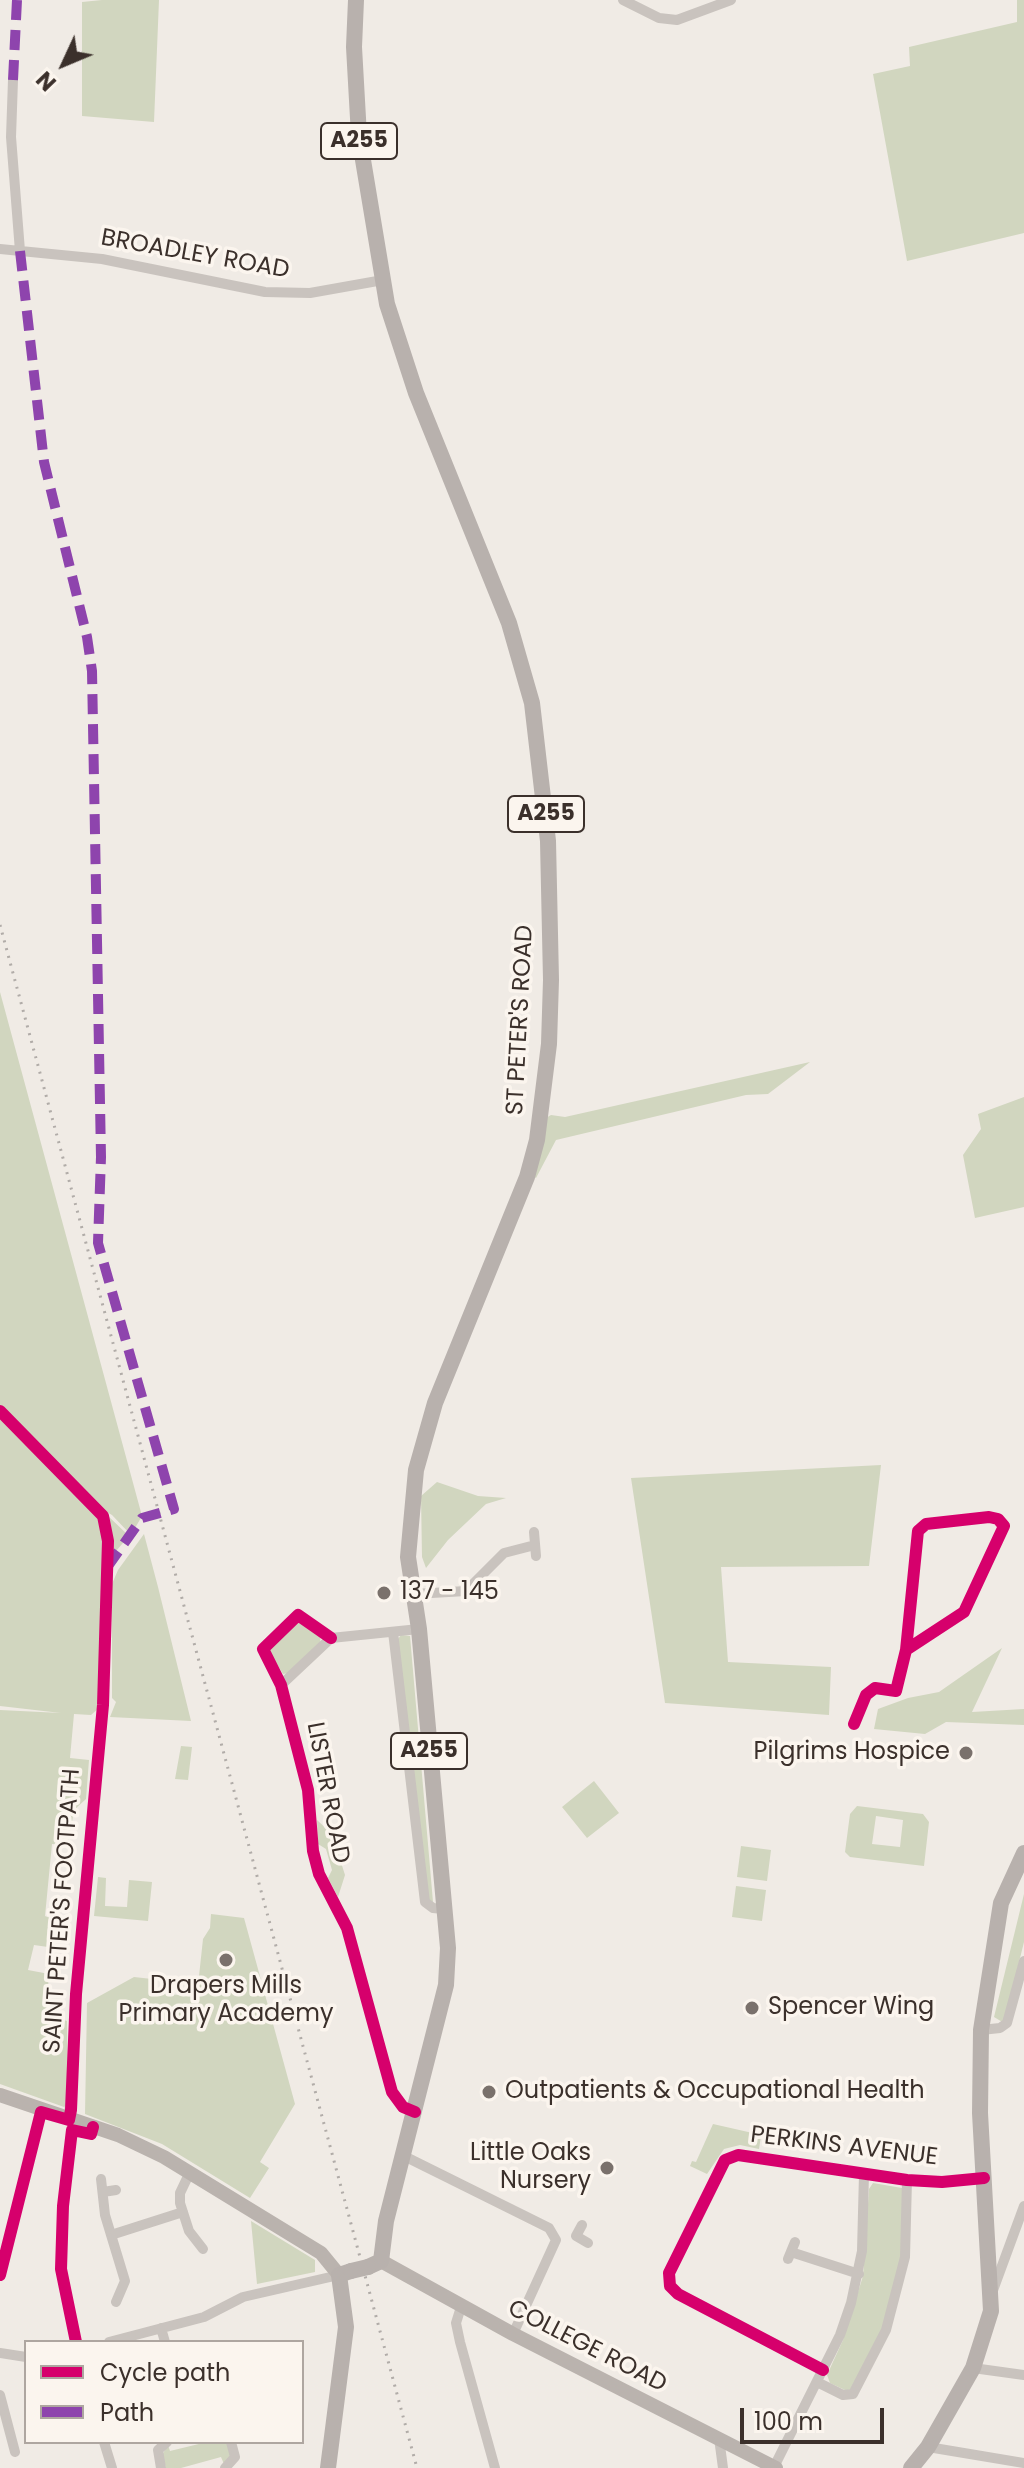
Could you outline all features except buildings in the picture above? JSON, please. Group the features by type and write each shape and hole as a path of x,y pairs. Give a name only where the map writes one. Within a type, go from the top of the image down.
{"main road":[{"name":"A255","path":"356,0 359,136 383,280"},
{"name":"ST PETER'S ROAD","path":"374,2264 444,2006 448,1948 419,1629 408,1557 410,1521 422,1447 451,1360 527,1177 537,1140 549,1044 550,912 543,781 530,692 509,623 395,335 383,280"},
{"path":"911,2468 928,2447 973,2368 986,2335 992,2293 980,2113 981,2030 1001,1903 1024,1853"},
{"path":"0,2095 138,2144 190,2172 321,2253 345,2273 346,2327 328,2468"},
{"path":"345,2273 374,2264"},
{"name":"COLLEGE ROAD","path":"374,2264 775,2468"}],"street":[{"path":"623,0 659,18 677,20 731,0"},
{"path":"13,80 11,137 20,251"},
{"name":"BROADLEY ROAD","path":"0,249 102,259 265,292 310,293 383,280"},
{"path":"854,1724 866,1695 875,1688 896,1691 906,1650 918,1531 926,1524 989,1517 998,1519 1004,1526 964,1612 906,1650"},
{"path":"414,1594 466,1591 504,1553 536,1551 534,1532"},
{"name":"LISTER ROAD","path":"331,1638 298,1615 266,1644 265,1655 281,1685 308,1790 313,1851 319,1874 347,1928 392,2092 403,2107 415,2112"},
{"path":"281,1685 331,1638 419,1629"},
{"path":"393,1632 425,1902 433,1908 443,1909"},
{"name":"SAINT PETER'S FOOTPATH","path":"69,2120 79,1964 103,1705"},
{"path":"981,2030 1000,2028 1007,2023 1024,1961"},
{"path":"0,2275 41,2112"},
{"name":"PERKINS AVENUE","path":"823,2370 678,2294 670,2286 668,2278 722,2164 738,2155 907,2180 942,2182 984,2178"},
{"path":"404,2156 549,2228 556,2240"},
{"path":"190,2172 180,2193 183,2212 189,2231 203,2249"},
{"path":"775,2468 840,2335 859,2274 864,2174"},
{"path":"101,2179 111,2235 125,2281 116,2302"},
{"path":"817,2382 843,2395 853,2394 886,2330 905,2257 907,2180"},
{"path":"103,2192 116,2190"},
{"path":"992,2293 1024,2206"},
{"path":"111,2235 183,2212"},
{"path":"576,2236 582,2225"},
{"path":"556,2240 576,2236 588,2243"},
{"path":"513,2334 556,2240"},
{"path":"791,2251 859,2274"},
{"path":"116,2340 204,2317 243,2297 345,2273"},
{"path":"461,2307 456,2323 460,2342 495,2468"},
{"path":"161,2328 164,2340"},
{"path":"0,2353 24,2357"},
{"path":"973,2368 1024,2375"},
{"path":"0,2395 5,2434 15,2452"},
{"path":"719,2438 723,2468"},
{"path":"105,2444 112,2468"},
{"path":"161,2468 158,2450 165,2444"},
{"path":"225,2468 235,2457 232,2444"},
{"path":"928,2447 1024,2463"}],"green space":[{"path":"159,0 154,122 82,116 82,2"},
{"path":"1017,0 1024,0 1024,233 907,261 873,74 910,66 909,47 1017,22"},
{"path":"0,992 142,1516 131,1535 112,1515 91,1503 0,1408"},
{"path":"810,1062 768,1094 746,1095 556,1140 536,1178 529,1174 544,1119 551,1115 565,1117"},
{"path":"1024,1097 1024,1207 975,1218 963,1155 981,1129 978,1114"},
{"path":"0,1413 95,1512 106,1535 100,1707 91,1715 74,1714 70,1758 89,1760 86,1799 74,1810 68,1845 52,1844 45,1916 50,1918 48,1947 34,1945 28,1970 49,1974 46,2014 67,2021 68,2104 64,2107 0,2084 0,1710 61,1713 0,1706"},
{"path":"881,1465 869,1566 721,1567 728,1662 831,1667 829,1715 665,1703 631,1478"},
{"path":"437,1482 478,1496 506,1498 486,1504 448,1540 426,1568 422,1557 421,1496"},
{"path":"107,1515 129,1536 110,1558 111,1528"},
{"path":"144,1534 191,1721 110,1717 116,1702 112,1698 112,1584 118,1570"},
{"path":"296,1620 321,1635 320,1642 289,1673 283,1674 269,1651"},
{"path":"401,1635 410,1636 433,1902 429,1901 398,1639"},
{"path":"1002,1648 972,1712 1024,1709 1024,1725 946,1722 925,1734 874,1729 878,1709 908,1698 939,1692"},
{"path":"181,1746 192,1747 188,1780 175,1779"},
{"path":"594,1781 619,1813 587,1838 562,1807"},
{"path":"857,1806 923,1814 929,1822 924,1866 850,1857 845,1852 850,1814","holes":["876,1816 903,1820 900,1847 872,1844"]},
{"path":"317,1820 332,1834 345,1875 338,1897 328,1878 332,1870 326,1849 318,1844"},
{"path":"741,1846 771,1850 767,1881 737,1877"},
{"path":"98,1877 106,1878 105,1906 127,1907 129,1880 152,1882 148,1921 94,1916"},
{"path":"736,1886 766,1890 762,1921 732,1917"},
{"path":"1024,1894 1024,1942 1004,2023 994,2017"},
{"path":"211,1914 244,1918 295,2104 260,2162 269,2168 250,2198 162,2144 85,2114 87,2003 134,1977 152,1979 151,1992 188,1996 189,1982 199,1976 203,1939 210,1928"},
{"path":"713,2124 757,2134 762,2130 759,2149 740,2145 724,2149 707,2174 690,2166 692,2161 696,2162"},
{"path":"873,2183 902,2188 902,2251 893,2296 877,2343 854,2389 847,2391 830,2383 827,2375 843,2340 863,2276 869,2189"},
{"path":"251,2221 315,2260 315,2272 257,2284"},
{"path":"199,2444 228,2444 231,2457 224,2464 221,2457 181,2468 166,2468 162,2455 168,2445 170,2451"}],"railway":[{"path":"0,925 417,2468"}],"marked path":[{"path":"13,80 17,0"},
{"path":"20,251 44,462 87,637 92,671 101,1157 98,1243 174,1509 142,1518 108,1566"}],"cycle path":[{"path":"0,1411 103,1516 108,1541 103,1705 76,1994 71,2110 69,2120 41,2112 0,2275"},
{"path":"854,1724 866,1695 875,1688 896,1691 906,1650 964,1612 1004,1526 998,1519 989,1517 926,1524 918,1531 906,1650"},
{"path":"331,1638 298,1615 263,1649 281,1685 308,1790 313,1851 319,1874 347,1928 392,2092 403,2107 415,2112"},
{"path":"76,2340 61,2269 63,2206 72,2130 91,2134 93,2127"},
{"path":"823,2370 678,2294 670,2286 669,2273 725,2160 738,2155 907,2180 942,2182 984,2178"}],"place":[{"name":"137 - 145","path":"384,1593"},
{"name":"Pilgrims Hospice","path":"966,1753"},
{"name":"Drapers Mills Primary Academy","path":"226,1960"},
{"name":"Spencer Wing","path":"752,2008"},
{"name":"Outpatients & Occupational Health","path":"489,2092"},
{"name":"Little Oaks Nursery","path":"607,2168"}]}
